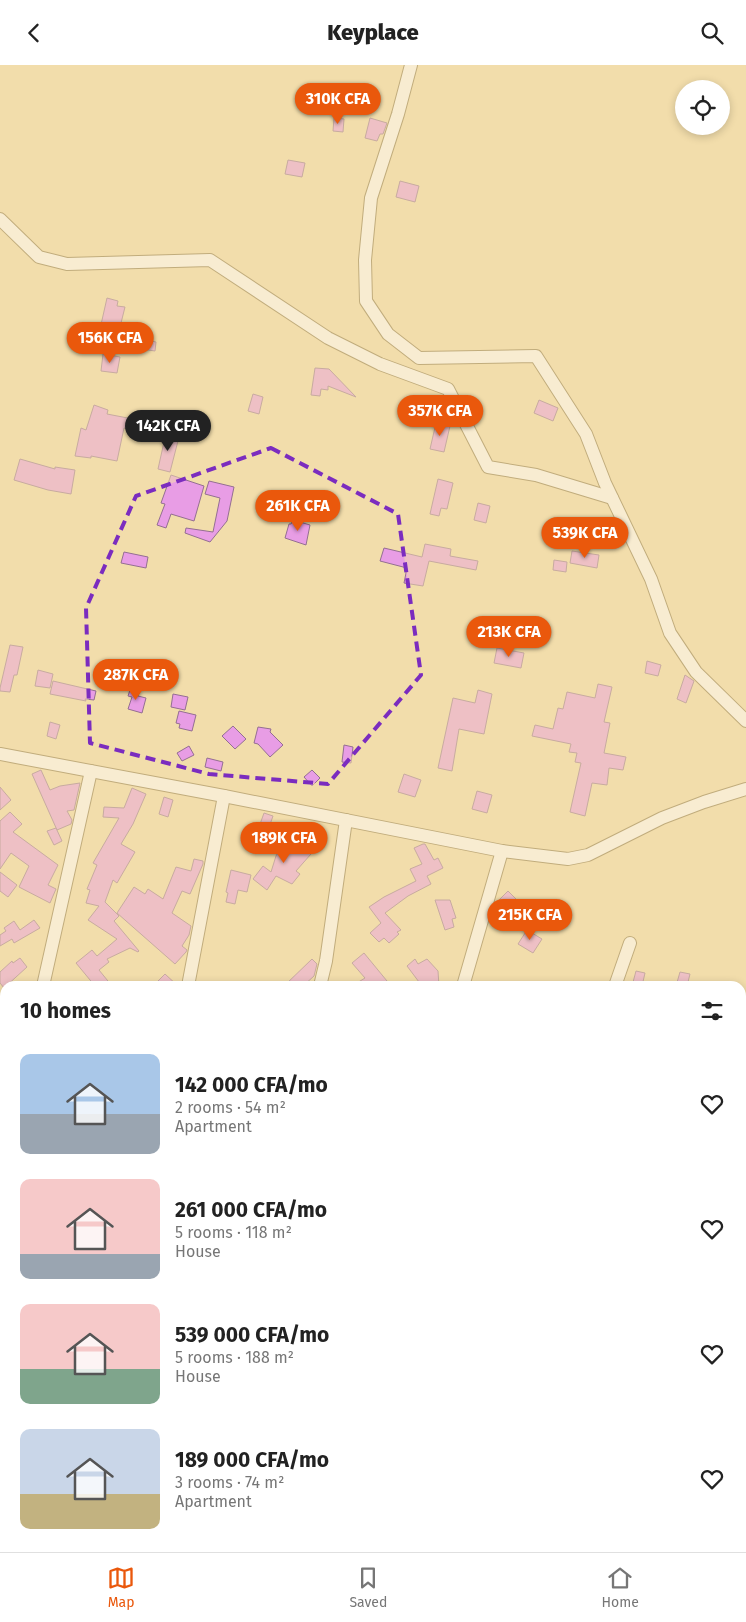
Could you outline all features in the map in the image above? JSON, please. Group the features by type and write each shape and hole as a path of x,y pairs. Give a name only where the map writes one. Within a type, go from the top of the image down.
{"street":[{"path":"411,65 398,114 371,198 365,260 366,301 388,334 420,358 536,356 586,435 612,498 651,579 670,633 696,672 746,721"},
{"path":"0,219 39,257 67,264 210,260 328,337 380,364 448,389 488,467 536,475 612,498"},
{"path":"0,754 502,851 568,859 588,855 662,818 746,789"},
{"path":"44,981 91,771"},
{"path":"189,981 224,796"},
{"path":"321,981 326,961 346,821"},
{"path":"464,981 502,851"},
{"path":"617,981 630,943"}],"highlighted area":[{"path":"271,448 398,514 421,675 328,784 209,774 90,743 86,608 136,496"}],"building":[{"path":"334,118 344,119 343,132 333,131"},
{"path":"370,118 387,123 383,134 380,134 377,141 365,138"},
{"path":"288,160 305,163 302,177 285,174"},
{"path":"400,181 419,186 415,202 396,197"},
{"path":"107,298 118,301 117,306 125,307 120,327 110,325 109,331 100,329"},
{"path":"137,338 156,342 155,351 135,348"},
{"path":"103,354 120,357 117,373 101,371"},
{"path":"315,368 329,369 356,397 328,386 328,390 321,389 320,396 311,395"},
{"path":"253,394 263,397 259,414 248,411"},
{"path":"539,400 558,408 553,421 534,413"},
{"path":"94,405 108,410 107,414 138,420 140,414 149,416 144,433 124,428 117,461 91,456 91,458 75,456 81,428 86,430"},
{"path":"436,423 450,426 444,452 430,449"},
{"path":"166,433 179,437 170,472 158,469"},
{"path":"20,459 55,469 55,467 75,470 71,494 48,490 14,480"},
{"path":"171,475 204,486 194,521 171,514 166,528 157,525 165,504 161,503"},
{"path":"438,479 453,483 447,509 441,508 439,516 430,514"},
{"path":"209,481 234,487 227,521 210,542 185,533 186,528 213,532 220,498 205,494"},
{"path":"291,492 304,494 301,507 289,504"},
{"path":"478,503 490,506 486,523 474,520"},
{"path":"293,520 310,525 306,545 285,538 289,524"},
{"path":"425,544 451,549 450,556 478,561 476,570 429,561 423,586 404,583 407,568 380,561 384,548 422,557"},
{"path":"572,551 599,555 597,568 570,563"},
{"path":"124,552 148,557 146,568 121,563"},
{"path":"554,560 567,562 566,572 553,570"},
{"path":"10,645 23,647 17,675 14,675 10,692 0,691 0,688"},
{"path":"497,648 524,653 521,668 494,663"},
{"path":"647,661 661,665 658,676 645,673"},
{"path":"38,670 53,674 50,688 35,686"},
{"path":"685,675 694,681 686,703 677,699"},
{"path":"53,681 96,691 94,700 85,699 86,701 50,694"},
{"path":"598,684 612,687 604,722 610,723 604,753 626,757 623,770 609,768 607,785 592,783 585,816 570,812 581,763 575,762 577,753 569,752 571,744 532,736 535,725 553,729 558,708 563,709 567,692 595,698"},
{"path":"131,687 140,690 138,696 146,698 142,713 128,709 132,697 128,696"},
{"path":"478,690 492,694 484,734 459,729 452,771 438,768 453,698 475,703"},
{"path":"173,694 188,697 185,710 171,707"},
{"path":"179,711 196,715 192,731 179,728 180,724 176,723"},
{"path":"50,722 60,725 56,739 47,736"},
{"path":"233,726 246,739 235,749 222,736"},
{"path":"258,727 271,729 270,732 283,745 270,757 258,744 254,743"},
{"path":"344,745 353,747 351,763 342,762"},
{"path":"189,746 194,755 182,761 177,753"},
{"path":"207,758 223,762 221,771 205,767"},
{"path":"41,770 50,790 60,786 80,783 74,810 67,811 72,820 71,824 57,830 32,774"},
{"path":"312,770 320,778 312,786 304,777"},
{"path":"404,774 421,780 415,797 398,792"},
{"path":"0,787 11,800 0,810"},
{"path":"132,788 146,794 133,824 121,844 135,852 117,883 113,880 105,902 119,916 114,921 139,951 130,948 107,959 109,962 99,970 108,981 91,981 76,963 92,950 97,956 117,939 88,920 99,906 86,903 90,890 87,889 97,865 93,863 119,818 103,817 104,807 124,808"},
{"path":"477,791 492,795 487,813 472,809"},
{"path":"164,797 173,800 168,817 159,814"},
{"path":"10,812 22,824 13,832 58,865 48,885 56,889 50,903 19,887 29,866 11,853 0,869 0,821"},
{"path":"264,813 273,816 268,830 259,827"},
{"path":"56,828 62,841 54,845 47,831"},
{"path":"287,836 302,844 299,847 311,854 296,871 300,874 292,884 276,876 267,890 253,879 263,866 271,872 276,856"},
{"path":"425,844 434,860 438,858 443,868 427,876 431,884 408,896 385,913 401,930 397,932 399,934 389,943 384,938 379,942 370,933 381,923 369,907 416,881 410,869 422,864 414,848"},
{"path":"194,859 203,861 203,864 190,894 182,891 172,913 191,926 189,935 182,946 187,950 175,964 117,913 134,887 145,894 148,889 163,899 176,867 191,871"},
{"path":"231,870 251,875 247,892 238,890 235,904 226,902 228,893 226,892"},
{"path":"0,872 17,885 8,897 0,891"},
{"path":"508,891 517,900 498,920 492,914 495,904"},
{"path":"435,900 450,900 456,918 452,919 454,927 445,930"},
{"path":"34,920 40,928 14,943 12,939 0,946 0,935 6,931 4,928 14,921 20,930"},
{"path":"527,930 542,939 533,953 518,944"},
{"path":"364,953 387,981 360,981 365,978 352,963"},
{"path":"20,958 27,967 12,981 0,981 0,972 12,961 13,963"},
{"path":"312,959 317,964 314,976 308,981 289,981"},
{"path":"415,959 418,964 427,959 438,971 439,981 418,981 407,966"},
{"path":"636,971 645,973 643,981 633,981"},
{"path":"680,972 690,974 688,981 677,981"},
{"path":"165,974 173,981 158,981"}]}
